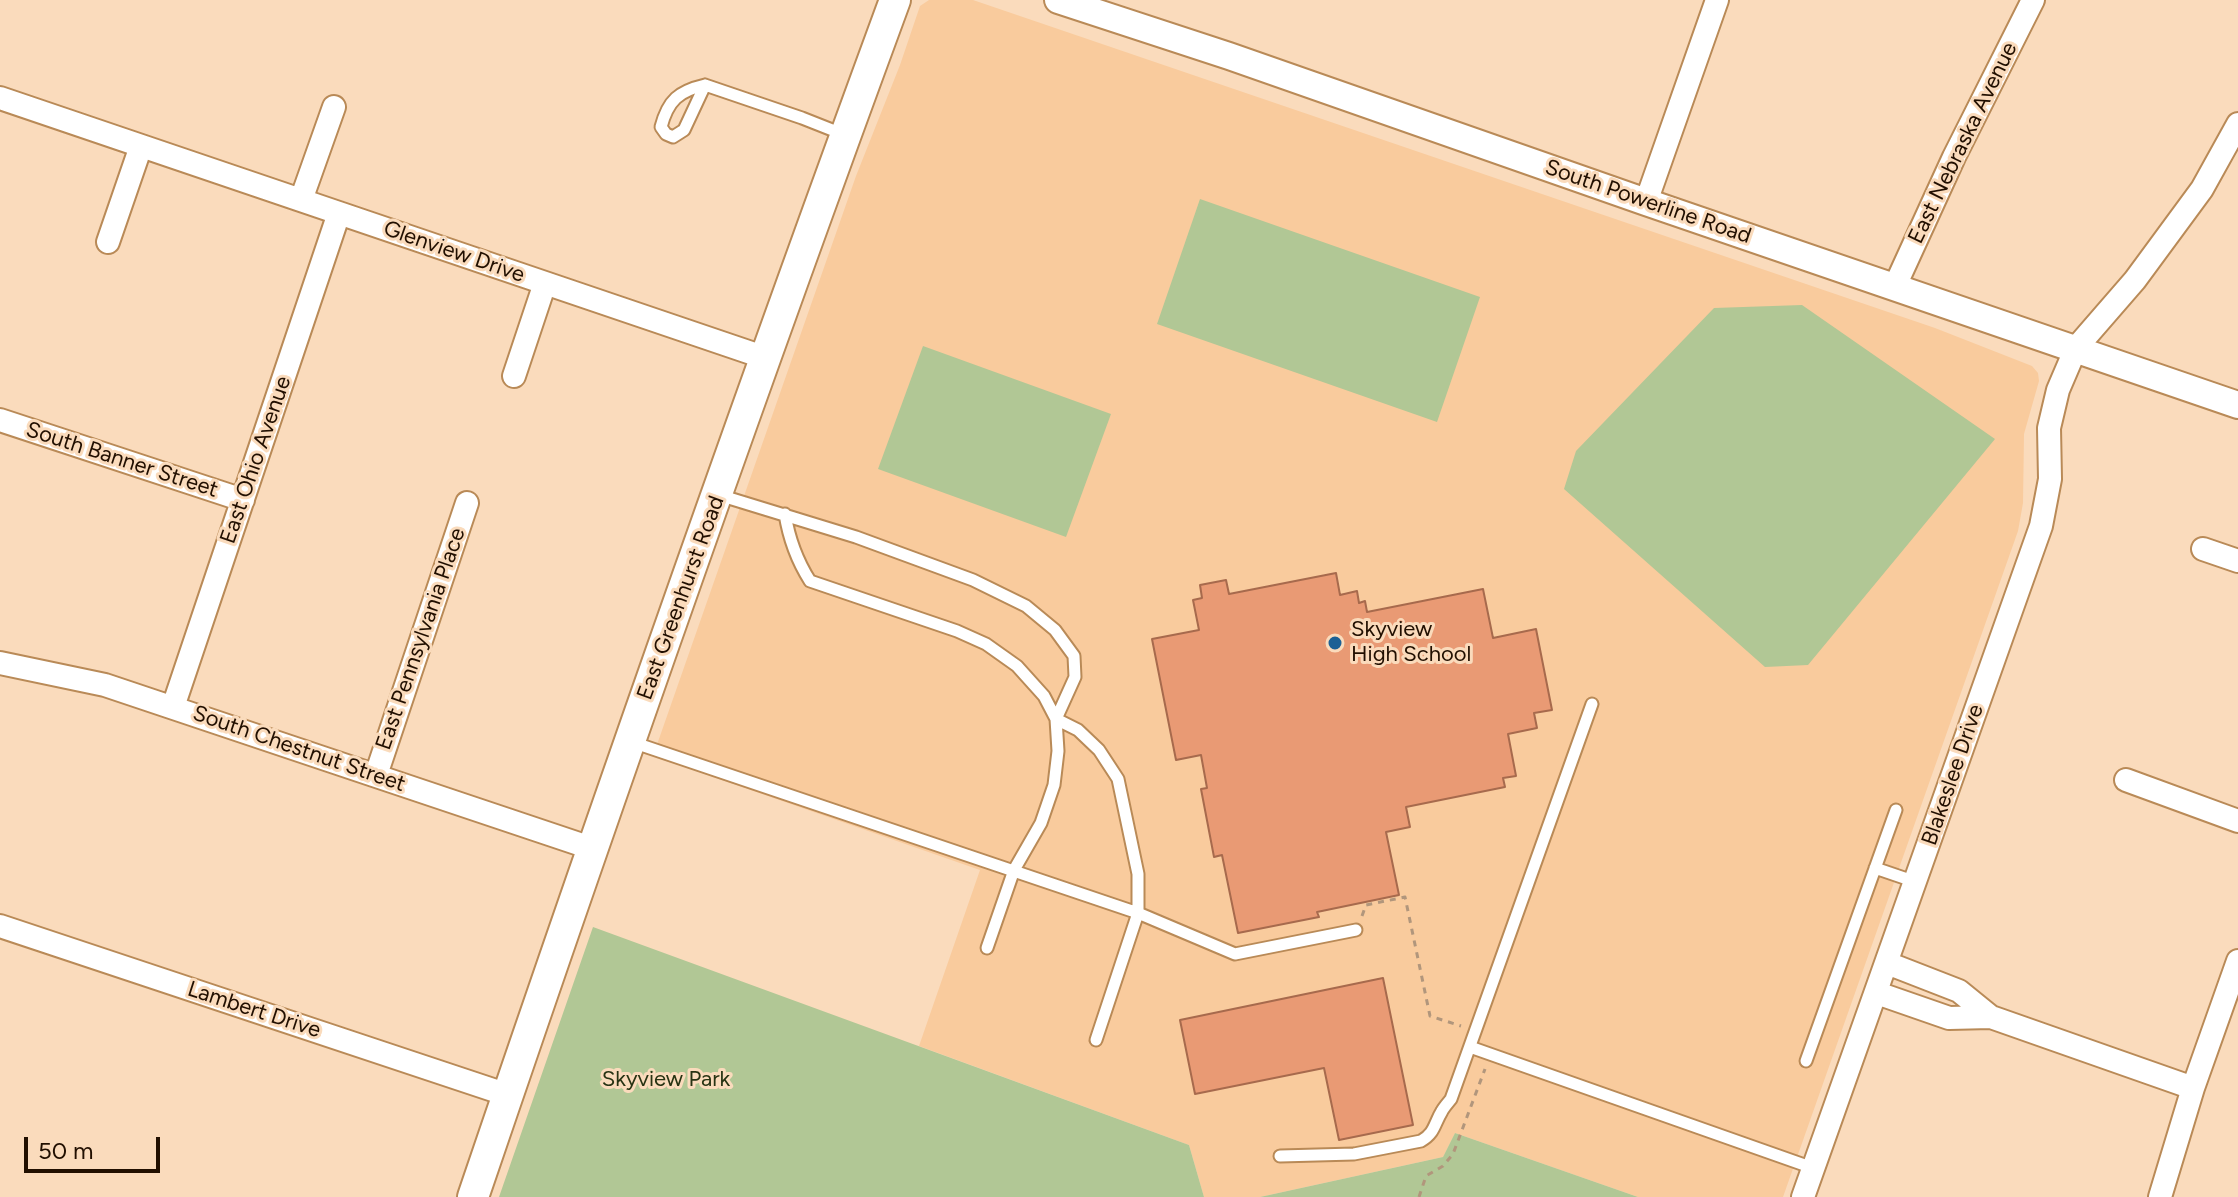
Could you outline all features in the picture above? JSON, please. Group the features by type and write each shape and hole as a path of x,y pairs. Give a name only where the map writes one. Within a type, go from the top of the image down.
{"main road":[{"name":"East Greenhurst Road","path":"473,1197 630,741 895,0"}],"street":[{"name":"South Powerline Road","path":"1058,0 1229,56 2238,405"},
{"path":"1646,202 1717,0"},
{"name":"East Nebraska Avenue","path":"1895,286 1954,157 2033,0"},
{"name":"Glenview Drive","path":"0,98 766,358"},
{"path":"301,200 334,107"},
{"name":"Blakeslee Drive","path":"1803,1197 2041,526 2050,479 2049,428 2058,390 2076,348 2135,280 2202,189 2238,124"},
{"path":"108,242 141,146"},
{"name":"East Ohio Avenue","path":"173,707 339,213"},
{"path":"514,376 545,283"},
{"name":"South Banner Street","path":"0,420 243,500"},
{"name":"East Pennsylvania Place","path":"376,775 467,503"},
{"path":"2203,549 2238,561"},
{"name":"South Chestnut Street","path":"0,663 105,685 594,849"},
{"path":"2126,780 2238,821"},
{"name":"Lambert Drive","path":"0,926 508,1095"},
{"path":"2160,1197 2193,1088 2238,961"},
{"path":"1887,963 1959,991 1991,1017 2193,1088"},
{"path":"1877,993 1949,1018 1991,1017"}],"lane":[{"path":"705,85 684,130 673,137 666,134 661,127 665,112 675,98 688,89 705,85 846,135"},
{"path":"718,494 856,537 973,580 1026,606 1055,630 1074,656 1075,677 1056,719"},
{"path":"785,514 789,539 810,581 957,631 986,644 1017,666 1044,696 1056,719 1058,751 1054,785 1041,823 1014,870 987,948"},
{"path":"1280,1156 1354,1154 1421,1141 1434,1130 1441,1111 1451,1099 1592,704"},
{"path":"1056,719 1078,730 1099,750 1118,779 1138,874 1138,913 1096,1040"},
{"path":"630,741 1138,913 1235,954 1356,930"},
{"path":"1806,1061 1896,810"},
{"path":"1875,868 1916,882"},
{"path":"1470,1047 1813,1168"}],"path":[{"path":"1356,930 1366,905 1405,897 1430,1016 1475,1031"},
{"path":"1419,1197 1426,1176 1443,1166 1453,1154 1490,1054"}],"shaded area":[{"name":"Skyview High School","path":"929,0 973,0 1935,328 2032,366 2038,373 2039,381 2024,434 2023,503 2018,531 1783,1197 1638,1197 1455,1133 1443,1157 1260,1197 1204,1197 1189,1145 919,1046 980,870 653,756 856,176 920,6"}],"green space":[{"path":"1200,199 1480,297 1437,422 1157,324"},
{"path":"1802,305 1995,439 1808,665 1765,667 1564,489 1576,451 1714,308"},
{"path":"923,346 1111,414 1066,537 878,469"},
{"name":"Skyview Park","path":"593,927 1189,1145 1204,1197 499,1197"},
{"path":"1455,1133 1638,1197 1260,1197 1443,1157"}],"building":[{"path":"1336,573 1340,595 1357,591 1359,603 1365,601 1367,612 1483,589 1493,638 1536,629 1552,710 1534,713 1537,728 1508,734 1516,776 1503,778 1505,787 1406,807 1410,827 1386,832 1399,895 1317,912 1319,917 1238,933 1222,855 1214,857 1201,789 1207,788 1201,755 1176,760 1152,639 1199,630 1193,600 1202,598 1200,585 1226,580 1229,594"},
{"path":"1383,978 1413,1125 1339,1140 1324,1068 1195,1094 1180,1020"}],"place":[{"name":"Skyview High School","path":"1335,643"}]}
